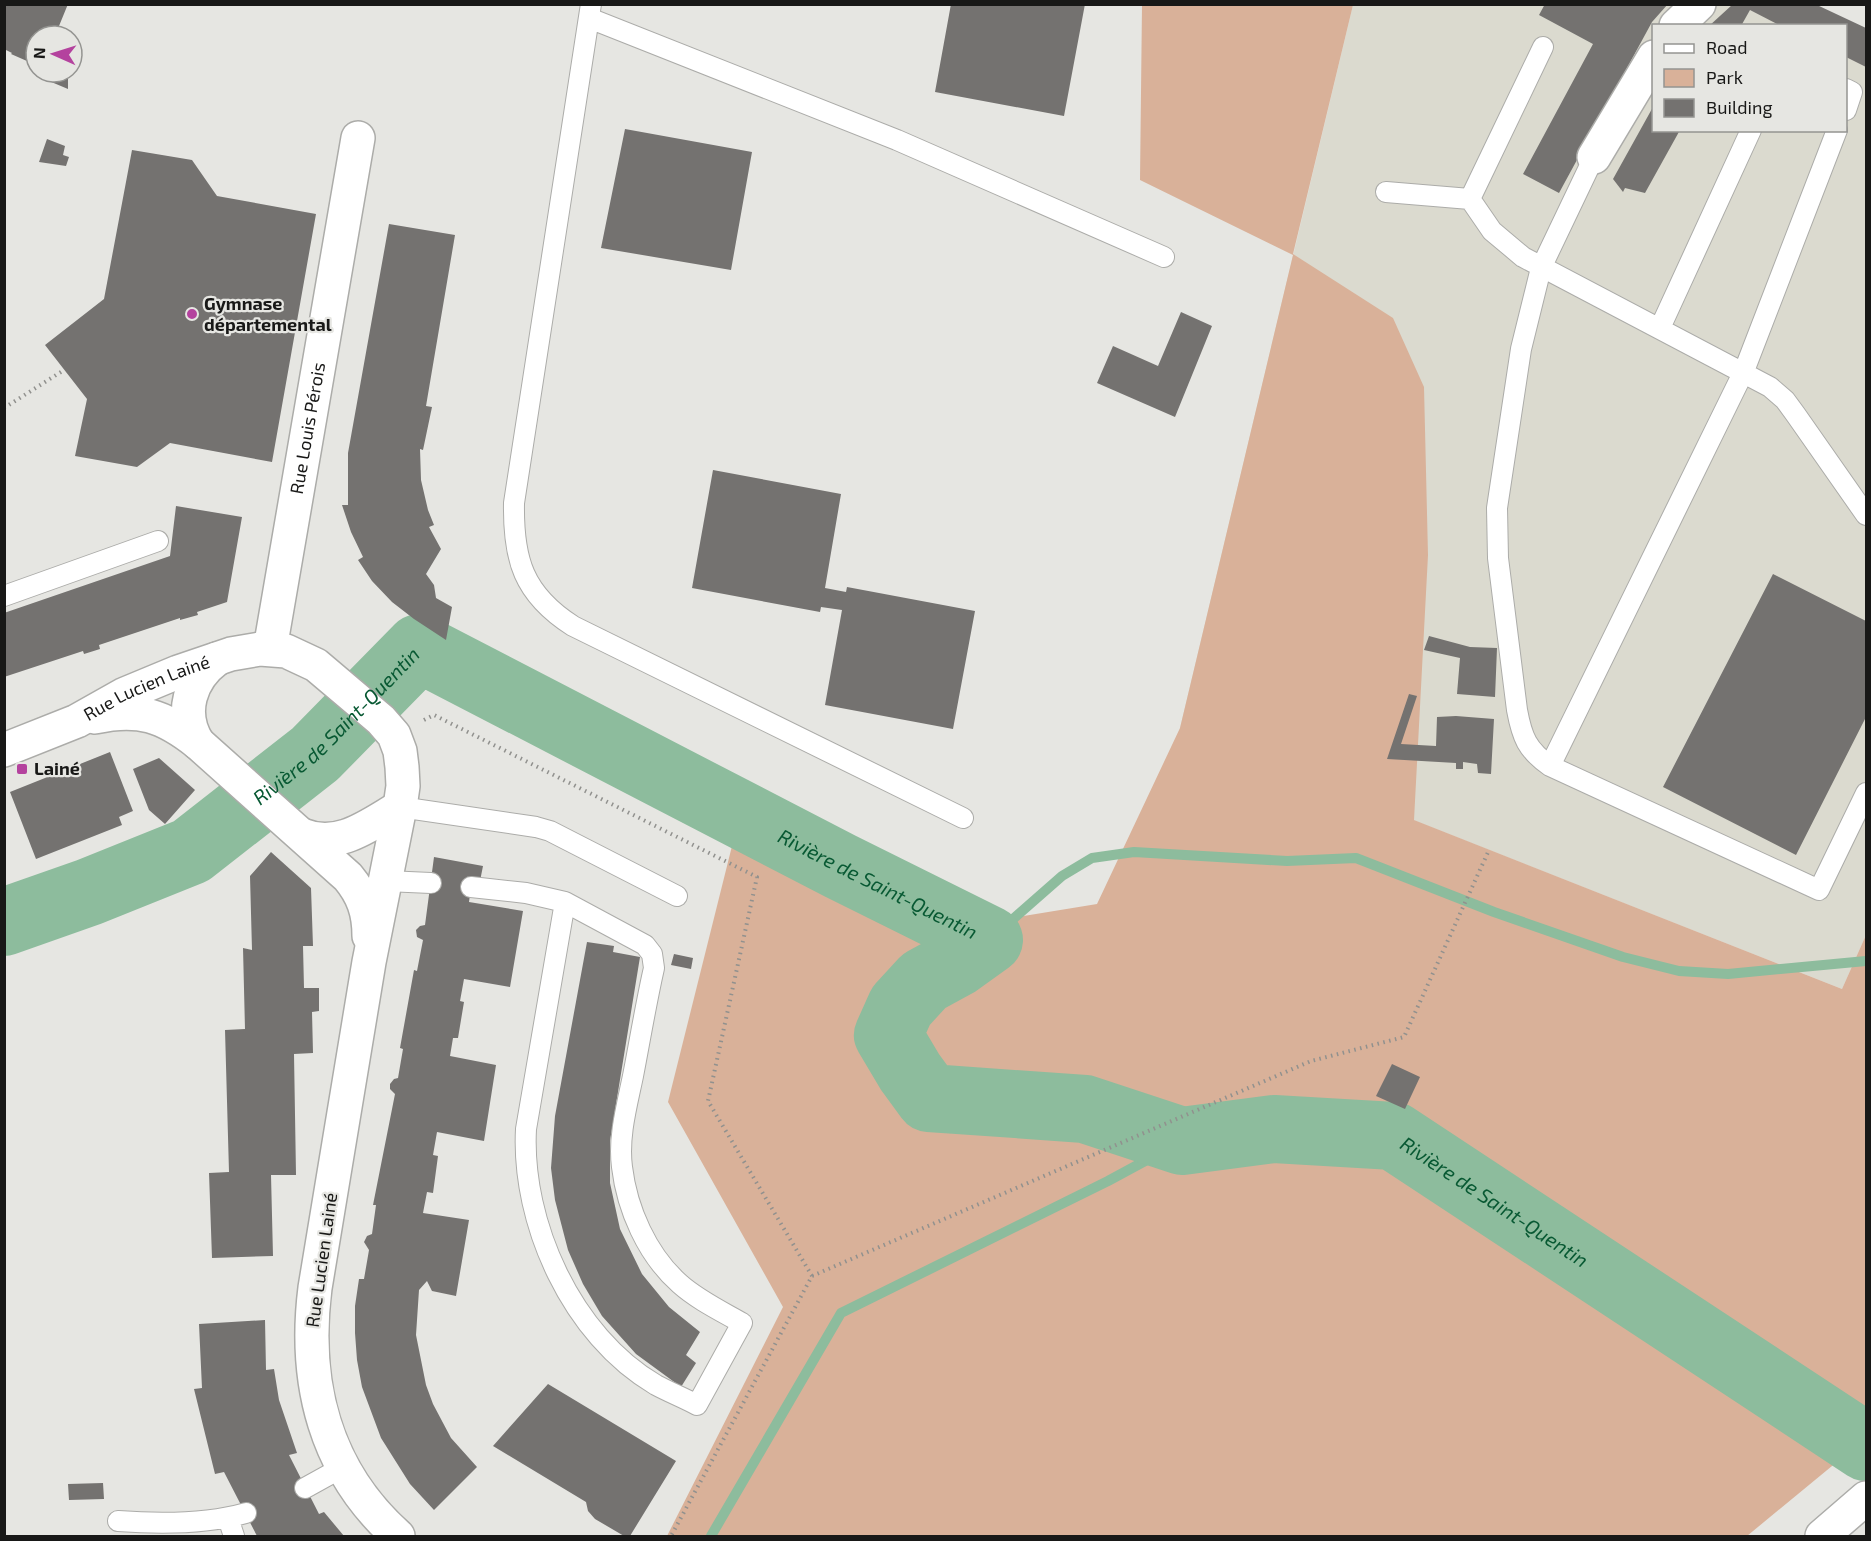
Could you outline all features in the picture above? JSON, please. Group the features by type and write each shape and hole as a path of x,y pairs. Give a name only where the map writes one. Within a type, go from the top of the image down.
{"street":[{"path":"1678,24 1699,4"},
{"path":"1594,157 1652,59"},
{"name":"Rue Louis Pérois","path":"270,649 358,138"},
{"name":"Rue Lucien Lainé","path":"4,750 77,721 125,694 218,659 249,650 286,651 307,660 347,689 388,727 400,752 403,786 369,962 315,1288 311,1334 312,1358 320,1408 332,1446 358,1492 398,1536"},
{"name":"Rue Lucien Lainé","path":"198,743 190,729 187,709 200,676 218,659"},
{"name":"Rue Lucien Lainé","path":"77,721 112,714 145,714 172,724 198,743 342,871 362,896 369,921 369,962"},
{"path":"290,825 317,840 336,840 355,833 400,807"},
{"path":"1822,1536 1866,1498"}],"lane":[{"path":"963,818 573,626 543,602 530,585 522,568 515,549 514,503 590,11 897,140 1164,257"},
{"path":"1470,199 1543,47"},
{"path":"1847,90 1852,92 1847,105"},
{"path":"1660,328 1750,132"},
{"path":"1550,766 1744,371 1836,132"},
{"path":"1594,157 1541,268 1521,350 1497,508 1498,558 1521,728 1527,744 1535,756 1550,766 1819,890 1866,793"},
{"path":"1386,192 1470,199"},
{"path":"1470,199 1492,231 1508,246 1541,268 1744,371 1770,387 1785,400 1866,514"},
{"path":"4,596 158,541"},
{"path":"400,807 550,831 677,896"},
{"path":"386,881 431,883"},
{"path":"471,887 526,893 565,902 645,945 652,954 654,968 627,1105 622,1144 622,1166 627,1192 635,1218 647,1243 663,1266 679,1284 742,1323 697,1405 655,1384 607,1345 591,1327 554,1267 537,1220 527,1173 526,1129 565,902"},
{"path":"305,1488 343,1467"},
{"path":"118,1521 147,1524 236,1523"}],"path":[{"path":"4,408 64,370"},
{"path":"388,727 434,715 757,877 708,1101 812,1276"},
{"path":"671,1536 812,1276 1311,1061 1404,1037 1489,850"}],"shaded area":[{"path":"1784,4 1830,24 1652,24 1652,132 1847,132 1847,32 1866,41 1866,935 1842,989 1180,728 1353,5"}],"green space":[{"path":"1142,5 1353,5 1293,254 1393,318 1424,387 1428,555 1414,820 1842,989 1866,935 1866,1438 1747,1536 667,1536 783,1307 668,1102 739,818 968,925 1097,904 1180,728 1293,255 1140,180"}],"building":[{"path":"7,4 68,4 60,24 24,24 24,60 4,49 4,9"},
{"path":"951,4 1085,4 1064,116 935,92"},
{"path":"1545,4 1668,4 1652,22 1559,193 1523,174 1593,44 1539,15"},
{"path":"1732,5 1817,5 1866,28 1866,67 1847,58 1847,24 1777,24 1750,10 1742,24 1711,24"},
{"path":"56,84 68,84 68,89"},
{"path":"1652,109 1652,132 1679,132 1645,193 1625,188 1623,192 1613,179"},
{"path":"625,129 752,152 731,270 601,248"},
{"path":"47,139 65,146 63,155 69,157 66,166 39,162"},
{"name":"Gymnase départemental","path":"132,150 192,160 217,196 316,214 272,462 170,443 137,467 75,456 87,399 45,345 104,299"},
{"path":"389,224 455,235 426,406 432,407 423,450 420,449 421,480 434,525 429,527 441,549 426,574 434,585 436,598 452,607 446,640 392,602 372,581 358,560 363,557 342,505 348,505 348,453"},
{"path":"1181,312 1212,326 1175,417 1097,383 1113,346 1158,366"},
{"path":"713,470 841,494 825,588 846,592 847,587 975,611 953,729 825,705 842,610 821,607 820,612 692,588"},
{"path":"176,506 242,517 227,602 197,612 198,615 180,620 180,618 99,645 100,649 84,654 83,651 4,677 4,613 170,556"},
{"path":"1773,574 1866,621 1866,717 1796,855 1663,787"},
{"path":"1429,636 1470,647 1497,648 1495,697 1457,694 1460,658 1424,650"},
{"path":"1409,694 1417,696 1401,744 1436,746 1437,717 1494,719 1491,774 1478,773 1477,764 1463,762 1463,769 1456,769 1456,763 1387,759"},
{"path":"110,752 133,811 119,817 122,825 36,859 10,792"},
{"path":"159,758 195,790 165,824 149,810 133,769"},
{"path":"271,852 311,888 313,946 303,946 304,988 319,988 319,1011 312,1012 313,1053 294,1054 296,1175 271,1175 273,1256 212,1258 209,1173 229,1172 225,1030 245,1029 243,948 252,950 250,876"},
{"path":"434,857 483,866 480,881 472,880 469,902 523,911 510,987 464,979 460,1001 464,1002 458,1038 453,1038 450,1056 496,1065 484,1141 437,1132 433,1155 438,1156 433,1193 427,1192 423,1213 469,1220 456,1296 432,1291 427,1281 419,1290 416,1335 426,1385 451,1438 477,1467 434,1510 410,1484 381,1438 362,1387 357,1360 355,1306 359,1279 364,1279 369,1250 364,1242 367,1236 372,1234 376,1205 373,1205 395,1094 390,1089 390,1084 398,1078 403,1049 400,1048 414,970 417,971 423,940 417,937 416,930 425,925"},
{"path":"587,942 614,946 613,952 640,957 610,1141 610,1183 620,1229 642,1274 669,1307 700,1332 686,1355 696,1363 681,1387 636,1354 602,1316 583,1284 568,1250 555,1200 551,1168 555,1116"},
{"path":"674,954 693,958 691,969 671,965"},
{"path":"1392,1064 1420,1077 1405,1109 1376,1096"},
{"path":"265,1320 266,1370 274,1369 279,1400 297,1453 289,1455 319,1514 324,1512 344,1536 257,1536 224,1472 215,1474 194,1389 202,1388 199,1324"},
{"path":"548,1384 676,1461 630,1536 624,1536 595,1519 588,1511 586,1502 493,1446"},
{"path":"103,1483 104,1499 69,1500 68,1484"}],"waterway":[{"name":"Rivière de Saint-Quentin","path":"4,922 89,892 191,851 315,754 419,648 840,866 989,940 957,963 924,981 901,1006 888,1035 929,1098 1085,1109 1182,1141 1274,1129 1394,1136 1866,1447"},
{"path":"989,940 1062,876 1092,858 1134,852 1287,861 1356,858 1494,912 1623,957 1679,971 1728,974 1866,961"},
{"path":"711,1536 841,1313 1108,1181 1182,1141"}],"place":[{"name":"Gymnase départemental","path":"192,314"},
{"name":"Lainé","path":"22,769"}]}
